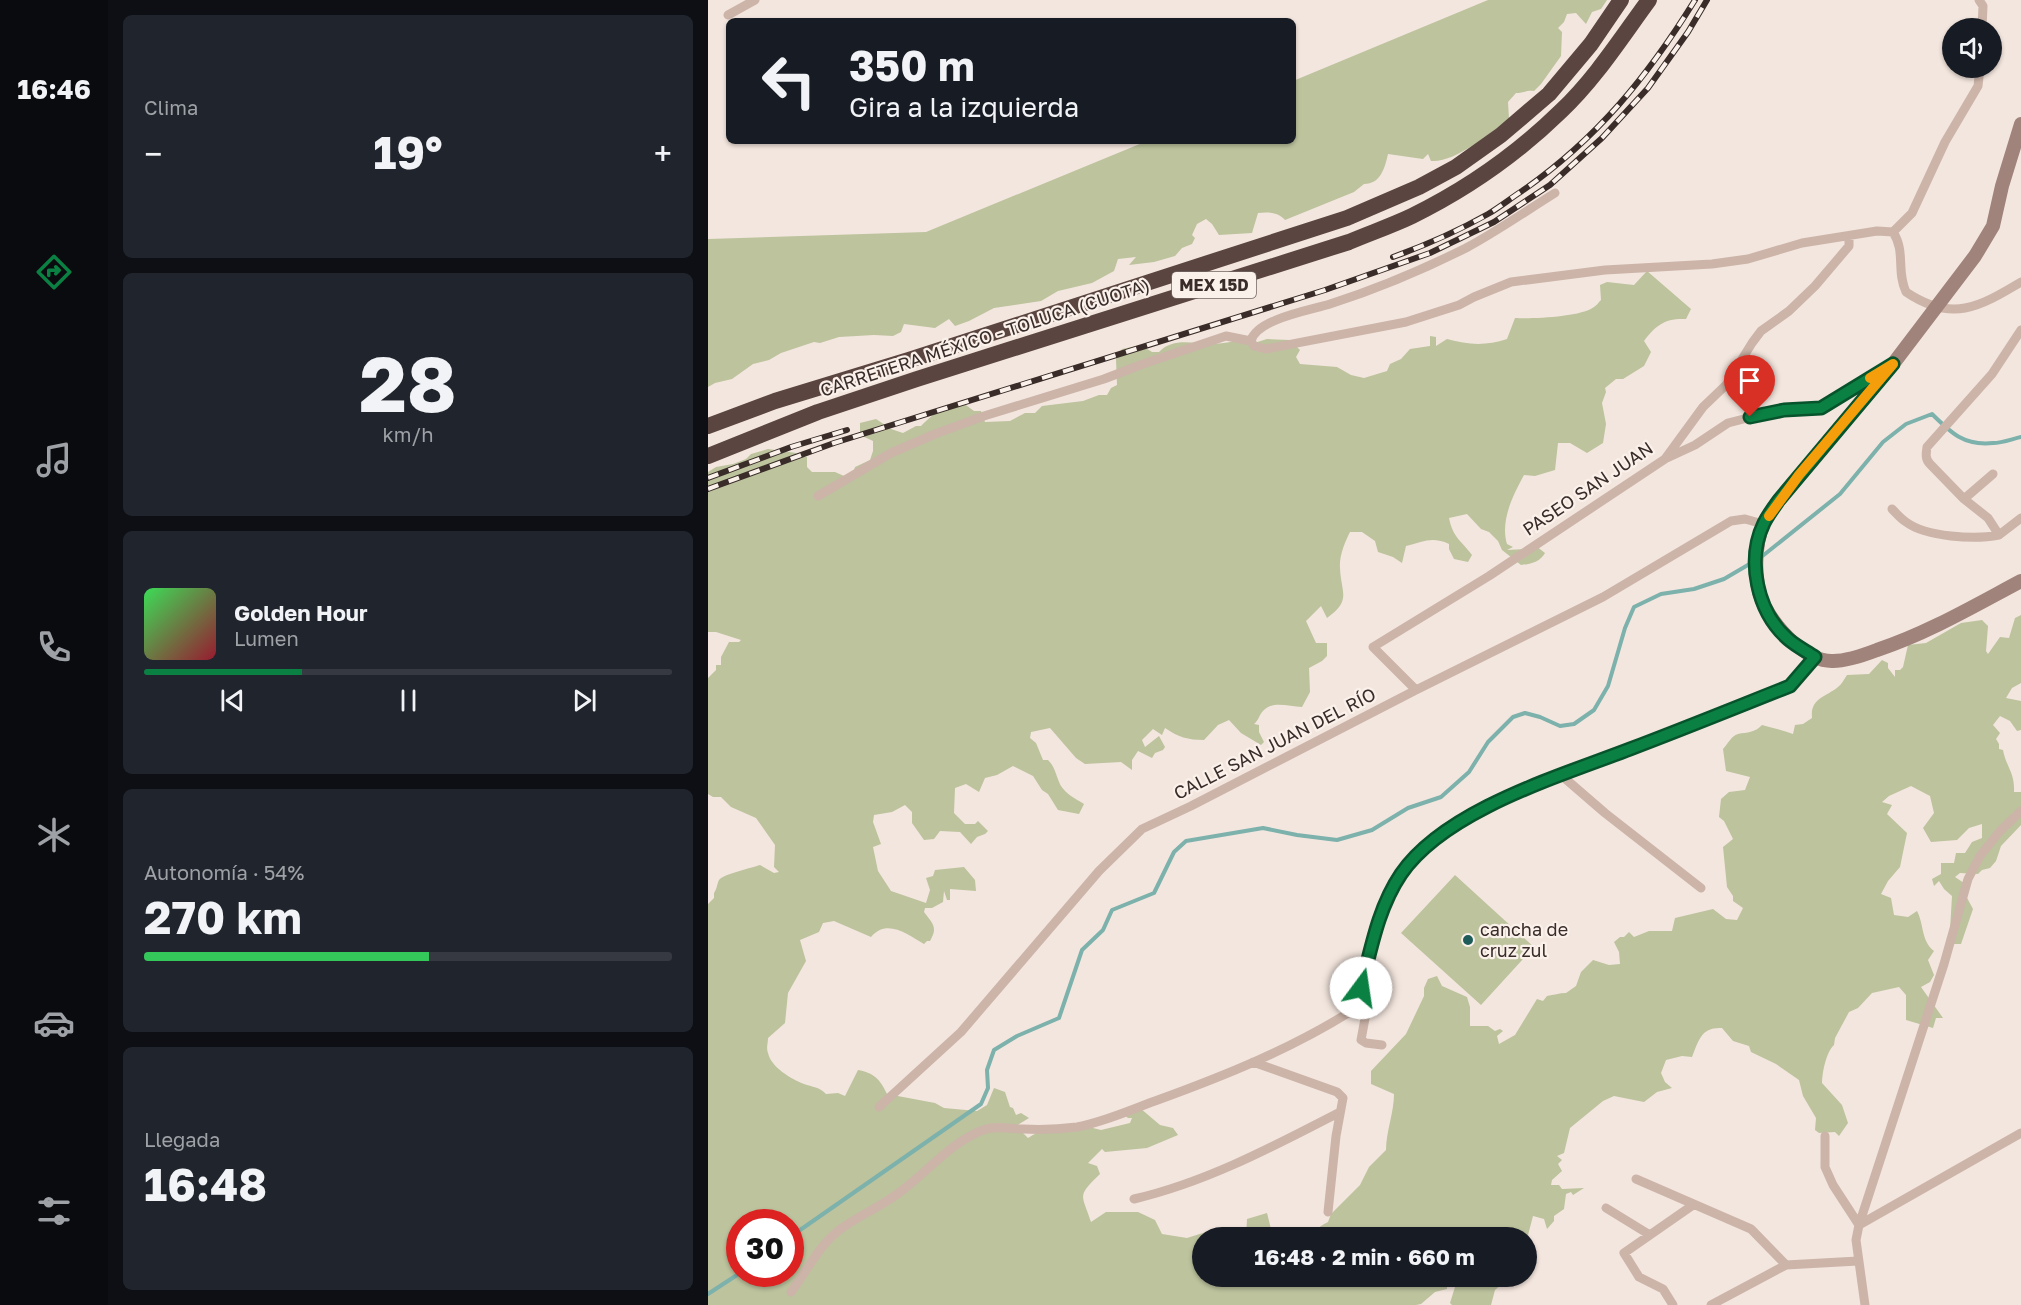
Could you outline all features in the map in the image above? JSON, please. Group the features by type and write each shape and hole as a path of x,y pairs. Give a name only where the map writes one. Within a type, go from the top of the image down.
{"highway":[{"name":"CARRETERA MÉXICO - TOLUCA (CUOTA)","path":"708,426 775,401 1347,218 1419,187 1456,167 1501,135 1549,94 1591,44 1622,0"},
{"name":"CARRETERA MÉXICO - TOLUCA (CUOTA)","path":"708,456 818,412 1349,242 1411,216 1467,186 1494,168 1555,117 1604,62 1649,0"}],"street":[{"path":"728,15 755,0"},
{"path":"1979,0 1983,6 1982,18"},
{"path":"1555,193 1467,247 1426,267 1368,291 1305,312 1272,320 1252,335 1251,341 1254,346 1266,349 1406,322 1459,305 1511,282 1605,270 1712,264 1748,259 1802,243 1877,231 1893,232 1912,213 1945,142 1978,86 1979,78"},
{"path":"2021,124 2002,186 1993,226 1975,256 1893,364 1779,500 1763,524 1756,552 1757,579 1762,602 1772,620 1788,639 1815,657 1832,662 1856,658 1903,641 2021,582"},
{"path":"1893,232 1900,243 1902,283 1906,292 1935,307 1969,308 1985,303 2021,282"},
{"name":"PASEO SAN JUAN","path":"1416,690 1373,646 1489,576 1665,459 1703,407 1726,385 1761,331 1815,286 1849,246 1849,236"},
{"path":"1999,535 1988,518 1964,499 1927,461 1927,447 1992,374 2021,330"},
{"path":"818,496 891,453 984,416 1104,379 1226,336 1251,341"},
{"path":"1665,459 1695,445 1728,423 1772,412 1821,408 1893,364"},
{"path":"1964,499 1993,474"},
{"path":"1892,509 1919,530 1982,539 1999,535 2021,518"},
{"name":"CALLE SAN JUAN DEL RÍO","path":"879,1107 961,1032 1099,871 1142,830 1603,597 1731,521 1745,519 1763,524"},
{"path":"1356,1008 1379,915 1401,874 1416,856 1440,836 1475,813 1561,775 1790,686 1815,657"},
{"path":"1561,775 1605,813 1701,888"},
{"path":"1865,1305 1856,1240 1859,1225 1941,975 1968,879 1980,856 2000,831 2021,811"},
{"path":"791,1292 825,1244 838,1231 897,1194 934,1162 972,1134 999,1127 1026,1130 1078,1126 1112,1116 1183,1091 1253,1062 1307,1038 1356,1008 1366,1013 1360,1040 1382,1045"},
{"path":"1253,1062 1337,1092 1343,1098 1328,1212"},
{"path":"1134,1199 1158,1193 1239,1163 1340,1112"},
{"path":"1859,1225 2021,1133"},
{"path":"1825,1136 1825,1167 1838,1194 1859,1225"},
{"path":"1636,1179 1751,1229 1786,1265"},
{"path":"1673,1305 1663,1288 1639,1277 1623,1253 1694,1205"},
{"path":"1606,1208 1650,1235"},
{"path":"1712,1305 1786,1265 1858,1261"}],"green space":[{"path":"1488,0 1607,0 1601,9 1592,12 1586,24 1576,13 1567,14 1564,22 1558,28 1562,32 1561,56 1541,84 1534,91 1516,93 1508,102 1509,119 1482,139 1451,157 1431,161 1428,154 1423,159 1388,154 1381,174 1374,181 1364,184 1354,192 1285,220 1273,213 1258,213 1252,233 1219,235 1206,219 1197,224 1192,235 1195,238 1192,244 1182,248 1175,256 1154,262 1129,265 1136,257 1118,259 1114,271 1092,283 1058,291 1041,301 994,308 955,326 949,319 935,328 904,324 901,332 893,336 839,337 820,343 814,342 753,364 732,379 708,387 708,239 926,232 1140,144 1296,144 1296,80"},
{"path":"1647,271 1691,309 1686,319 1667,321 1648,335 1644,341 1651,352 1644,366 1623,379 1616,379 1605,388 1602,403 1606,424 1603,443 1587,453 1570,443 1558,443 1555,470 1535,476 1524,475 1506,517 1507,544 1513,547 1507,550 1536,546 1545,553 1541,559 1521,565 1502,550 1498,541 1489,532 1481,529 1467,514 1449,518 1455,535 1472,555 1468,562 1454,559 1449,544 1432,540 1406,546 1402,563 1378,552 1375,541 1362,532 1350,532 1340,559 1343,596 1340,606 1327,618 1321,606 1306,621 1316,643 1327,643 1327,656 1309,668 1310,692 1302,707 1276,705 1267,708 1262,713 1254,724 1259,725 1259,732 1264,742 1261,745 1241,733 1229,720 1218,725 1204,740 1183,737 1165,728 1162,735 1153,729 1142,740 1145,747 1159,736 1165,747 1155,753 1152,758 1138,751 1132,760 1132,770 1121,762 1085,764 1076,758 1050,728 1031,732 1030,738 1036,743 1043,760 1048,760 1053,766 1063,789 1084,804 1079,814 1058,810 1033,776 1013,766 997,775 985,778 979,792 966,784 955,788 954,813 965,824 975,824 978,821 988,831 977,837 971,844 960,832 940,831 934,839 924,840 912,823 912,812 905,805 892,812 874,815 873,822 881,844 873,847 878,871 891,891 926,903 930,890 926,878 933,876 935,870 964,867 975,880 976,891 950,889 950,900 947,900 944,891 943,902 932,908 925,908 924,912 934,929 930,941 924,944 891,928 877,931 871,937 834,921 823,923 819,932 800,940 806,961 788,993 785,1023 768,1038 768,1053 777,1068 793,1079 826,1094 838,1093 845,1096 858,1070 876,1078 887,1094 935,1103 944,1108 977,1111 987,1105 994,1088 1005,1092 1010,1107 1016,1115 1021,1113 1029,1118 1016,1126 1028,1138 1039,1132 1073,1123 1101,1130 1130,1123 1132,1118 1123,1114 1140,1108 1160,1125 1173,1128 1178,1135 1147,1148 1105,1152 1102,1149 1088,1163 1097,1166 1100,1174 1084,1192 1084,1201 1091,1222 1106,1212 1138,1212 1155,1220 1162,1234 1187,1238 1192,1236 1192,1287 1447,1287 1447,1289 1435,1292 1421,1304 1416,1305 708,1305 708,904 714,898 719,880 726,876 760,865 774,873 779,872 774,867 775,845 756,818 731,807 721,797 708,794 708,678 716,670 716,665 721,665 721,657 729,642 741,640 716,632 708,632 708,472 716,467 733,464 746,459 751,454 768,449 807,457 807,467 812,472 835,472 851,479 855,467 870,460 873,451 873,441 860,435 860,423 876,419 891,429 903,433 916,426 921,426 940,411 963,403 974,411 981,411 985,422 1010,421 1025,413 1035,413 1042,406 1083,401 1099,395 1107,395 1111,388 1117,385 1116,359 1122,349 1141,345 1152,352 1159,352 1172,344 1185,342 1214,344 1243,339 1251,344 1267,339 1290,340 1300,350 1296,357 1300,364 1337,367 1351,375 1364,378 1387,371 1390,364 1401,359 1410,349 1430,346 1430,336 1436,337 1436,346 1447,339 1462,343 1492,343 1507,339 1515,318 1544,318 1588,310 1601,300 1600,285 1607,282 1634,285"},
{"path":"2021,615 2021,683 2012,688 2006,698 2021,701 2021,730 2017,731 2010,721 2000,716 1993,725 2000,733 1996,739 2012,774 2014,792 2021,792 2021,825 2001,846 1996,861 1990,868 1978,874 1960,873 1955,877 1964,883 1966,896 1973,909 1961,944 1954,944 1950,930 1952,896 1939,881 1934,886 1932,879 1941,874 1941,863 1954,863 1956,853 1965,853 1972,842 1982,838 1982,824 1969,828 1957,840 1931,842 1923,828 1934,813 1930,796 1911,786 1889,796 1882,802 1892,805 1887,814 1907,833 1900,867 1881,894 1891,898 1894,915 1908,917 1917,911 1927,942 1934,951 1928,960 1934,975 1930,982 1921,987 1943,1018 1936,1018 1933,1028 1906,1020 1906,995 1899,987 1872,993 1858,1008 1849,1012 1827,1057 1822,1079 1822,1083 1842,1105 1848,1123 1839,1136 1835,1132 1819,1133 1815,1130 1816,1118 1803,1096 1799,1080 1776,1064 1751,1052 1749,1046 1733,1041 1722,1028 1715,1028 1705,1032 1692,1057 1682,1056 1666,1060 1661,1073 1665,1082 1672,1088 1657,1092 1644,1102 1614,1096 1603,1101 1570,1128 1564,1153 1557,1156 1562,1160 1558,1164 1562,1171 1552,1180 1551,1185 1559,1185 1562,1189 1584,1188 1573,1195 1571,1192 1566,1194 1564,1209 1554,1216 1554,1221 1547,1229 1544,1219 1533,1216 1530,1227 1320,1227 1328,1222 1331,1214 1360,1185 1369,1167 1386,1150 1394,1094 1371,1084 1371,1071 1406,1034 1424,996 1424,988 1428,979 1437,976 1442,986 1467,997 1470,1007 1470,1026 1488,1026 1495,1031 1500,1029 1503,1031 1497,1036 1499,1044 1515,1035 1537,999 1543,1001 1547,996 1566,993 1576,986 1581,972 1593,960 1609,965 1620,964 1619,952 1614,942 1629,932 1634,937 1649,931 1672,931 1675,918 1713,909 1726,919 1737,920 1743,908 1733,901 1733,896 1727,887 1723,847 1733,839 1724,821 1719,817 1721,799 1729,792 1745,790 1750,777 1726,771 1723,749 1731,738 1754,731 1762,725 1793,734 1795,725 1803,724 1812,718 1816,702 1839,686 1847,675 1869,674 1882,660 1888,663 1888,668 1895,677 1895,670 1903,667 1908,645 1926,643 1961,623 1982,620 1988,626 1986,651 1988,654 2000,637 2009,638 2015,618"},
{"name":"cancha de cruz zul","path":"1455,875 1534,947 1481,1005 1401,933"},
{"path":"1267,1213 1270,1227 1247,1227 1247,1219"},
{"path":"1455,1287 1498,1287 1495,1290 1491,1305 1452,1305 1450,1303"}],"waterway":[{"path":"1760,558 1840,494 1883,442 1906,424 1932,414 1945,427 1966,440 1996,443 2021,437"},
{"path":"804,1227 981,1104 988,1088 987,1070 994,1050 1017,1036 1059,1018 1082,950 1103,930 1112,910 1154,893 1174,852 1186,841 1263,828 1337,840 1372,830 1408,808 1441,797 1469,772 1488,742 1513,717 1525,713 1560,726 1574,724 1594,710 1608,686 1625,628 1634,607 1661,594 1694,589 1724,579 1753,562"},
{"path":"708,1294 726,1282"}],"railway":[{"path":"1393,257 1418,248 1488,214 1549,171 1574,150 1597,128 1639,80 1659,55 1695,0"},
{"path":"708,489 834,443 1325,290 1430,253 1494,222 1550,185 1602,138 1648,88 1688,32 1707,0"},
{"path":"708,478 791,447 847,430"}],"slow traffic":[{"path":"1769,516 1799,475 1893,364 1870,378"}],"place":[{"name":"cancha de cruz zul","path":"1468,940"}],"route":[{"path":"1361,988 1379,915 1401,874 1416,856 1440,836 1475,813 1561,775 1790,686 1815,657 1788,639 1772,620 1762,602 1757,579 1756,552 1763,524 1799,475 1893,364 1821,408 1797,408 1750,417"}]}
